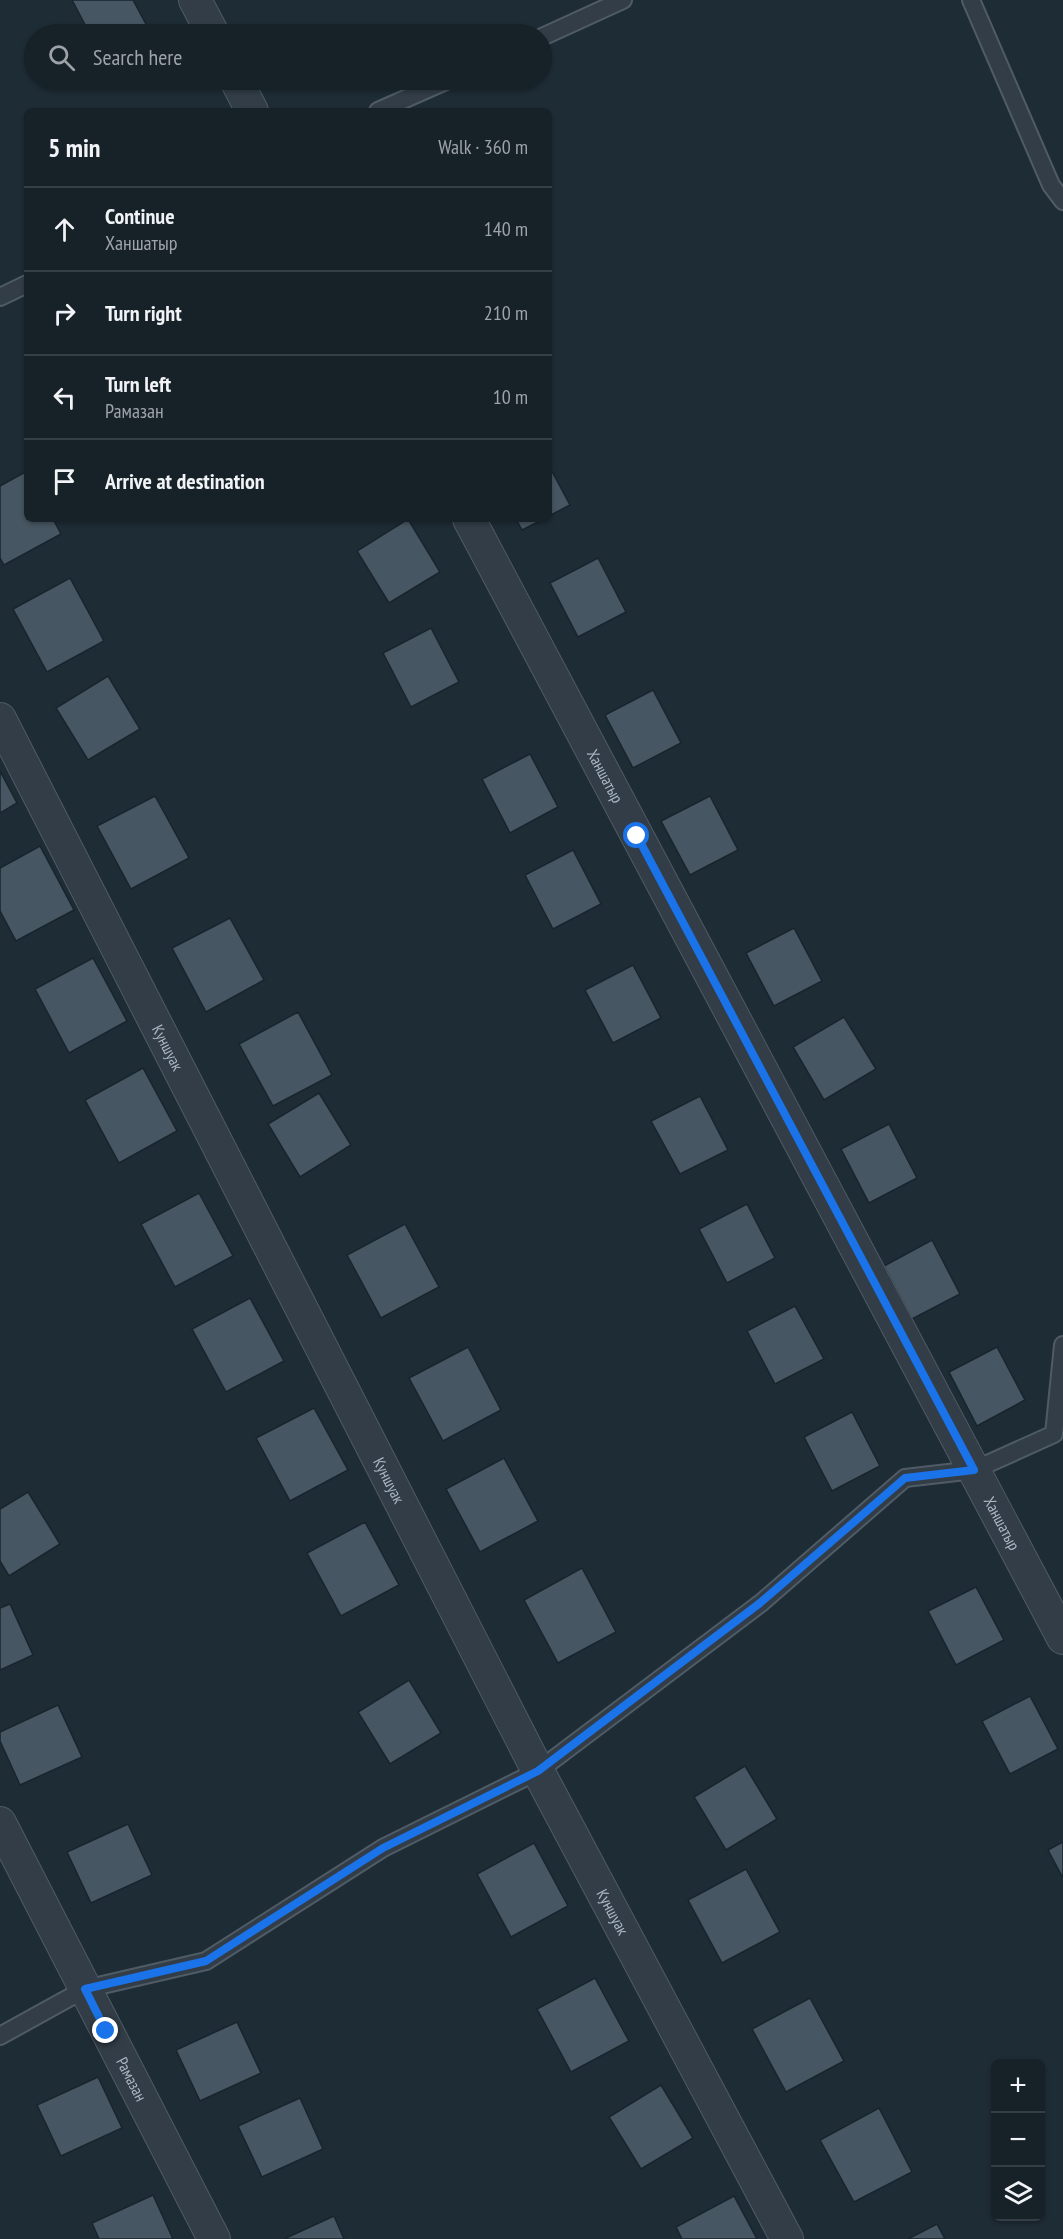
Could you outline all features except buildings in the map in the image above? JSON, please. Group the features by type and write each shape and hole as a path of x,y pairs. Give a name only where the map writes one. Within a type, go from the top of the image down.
{"street":[{"path":"195,0 208,24"},
{"path":"241,90 250,108"},
{"name":"Ханшатыр","path":"470,522 1063,1638"},
{"name":"Куншуак","path":"0,719 538,1771 787,2239"},
{"name":"Рамазан","path":"0,1823 214,2239"}],"lane":[{"path":"552,32 623,0"},
{"path":"971,0 1051,185 1063,201"},
{"path":"385,108 425,90"},
{"path":"0,297 24,285"},
{"path":"0,2036 85,1989 206,1961 383,1848 538,1771 760,1603 905,1478 974,1470 1054,1434 1063,1346"}],"route":[{"path":"106,2031 85,1989 206,1961 383,1848 538,1771 760,1603 905,1478 974,1470 637,836"}]}
